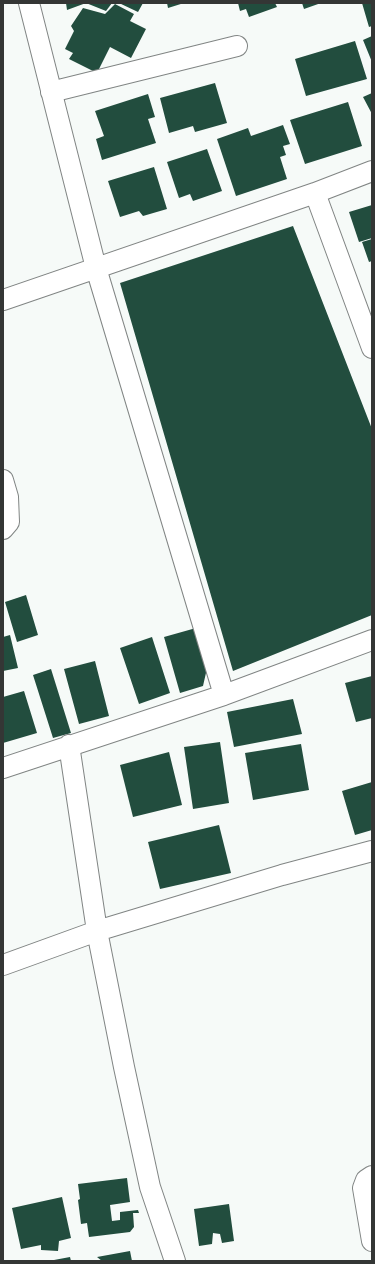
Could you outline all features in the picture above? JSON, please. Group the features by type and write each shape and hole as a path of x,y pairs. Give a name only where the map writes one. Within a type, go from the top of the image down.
{"street":[{"path":"29,3 96,268 224,694"},
{"path":"51,92 237,46"},
{"path":"3,300 315,193 372,171"},
{"path":"315,193 372,348"},
{"path":"3,480 8,497 9,522 3,529"},
{"path":"3,768 224,694 372,640"},
{"path":"69,745 97,931 150,1187 175,1261"},
{"path":"3,965 97,931 282,875 372,851"},
{"path":"372,1176 366,1180 363,1188 372,1242"}],"building":[{"path":"66,3 86,3 67,10"},
{"path":"86,3 112,3 106,11"},
{"path":"119,3 143,3 138,12"},
{"path":"167,3 184,3 168,8"},
{"path":"238,3 275,3 277,7 249,17 246,9 240,11"},
{"path":"302,3 321,3 304,9"},
{"path":"362,3 372,3 372,26 369,27"},
{"path":"115,4 134,14 130,21 146,29 131,58 110,47 97,73 69,59 73,53 65,49 74,31 71,26 83,8 105,14"},
{"path":"372,36 372,62 363,40"},
{"path":"355,41 367,79 306,96 295,59"},
{"path":"215,83 227,123 195,132 193,126 169,133 160,98"},
{"path":"372,93 372,114 363,97"},
{"path":"148,94 155,117 148,119 156,143 102,160 96,139 104,136 95,111"},
{"path":"348,102 362,146 305,164 290,120"},
{"path":"283,125 290,144 283,146 286,155 280,157 287,179 236,196 217,139 248,128 251,136"},
{"path":"207,149 222,191 193,201 190,194 179,198 167,162"},
{"path":"154,167 167,209 143,216 139,211 120,217 108,181"},
{"path":"372,205 372,238 359,242 349,212"},
{"path":"293,226 372,429 372,615 233,671 120,283"},
{"path":"372,239 372,261 369,262 362,242"},
{"path":"26,595 38,635 17,642 5,602"},
{"path":"196,628 208,664 203,686 180,693 164,637"},
{"path":"10,635 18,668 3,671 3,637"},
{"path":"152,637 170,693 139,704 120,648"},
{"path":"95,661 109,716 79,724 64,669"},
{"path":"51,669 71,733 53,738 33,675"},
{"path":"372,676 372,718 356,722 345,683"},
{"path":"24,691 37,733 3,743 3,697"},
{"path":"293,699 302,734 234,747 227,712"},
{"path":"220,742 229,803 193,809 184,747"},
{"path":"301,744 309,790 253,800 245,753"},
{"path":"169,752 182,805 133,817 120,765"},
{"path":"372,782 372,830 355,835 342,791"},
{"path":"219,825 231,873 160,889 148,842"},
{"path":"127,1178 130,1202 110,1205 112,1221 120,1220 120,1212 138,1210 139,1213 133,1213 134,1227 130,1232 89,1237 87,1223 81,1224 78,1184"},
{"path":"62,1197 71,1238 59,1241 58,1251 41,1250 41,1245 21,1249 12,1208"},
{"path":"229,1204 234,1241 222,1243 220,1234 213,1233 212,1244 199,1246 194,1209"},
{"path":"130,1251 132,1261 102,1261 97,1257"},
{"path":"70,1257 71,1261 54,1261 54,1260"}]}
